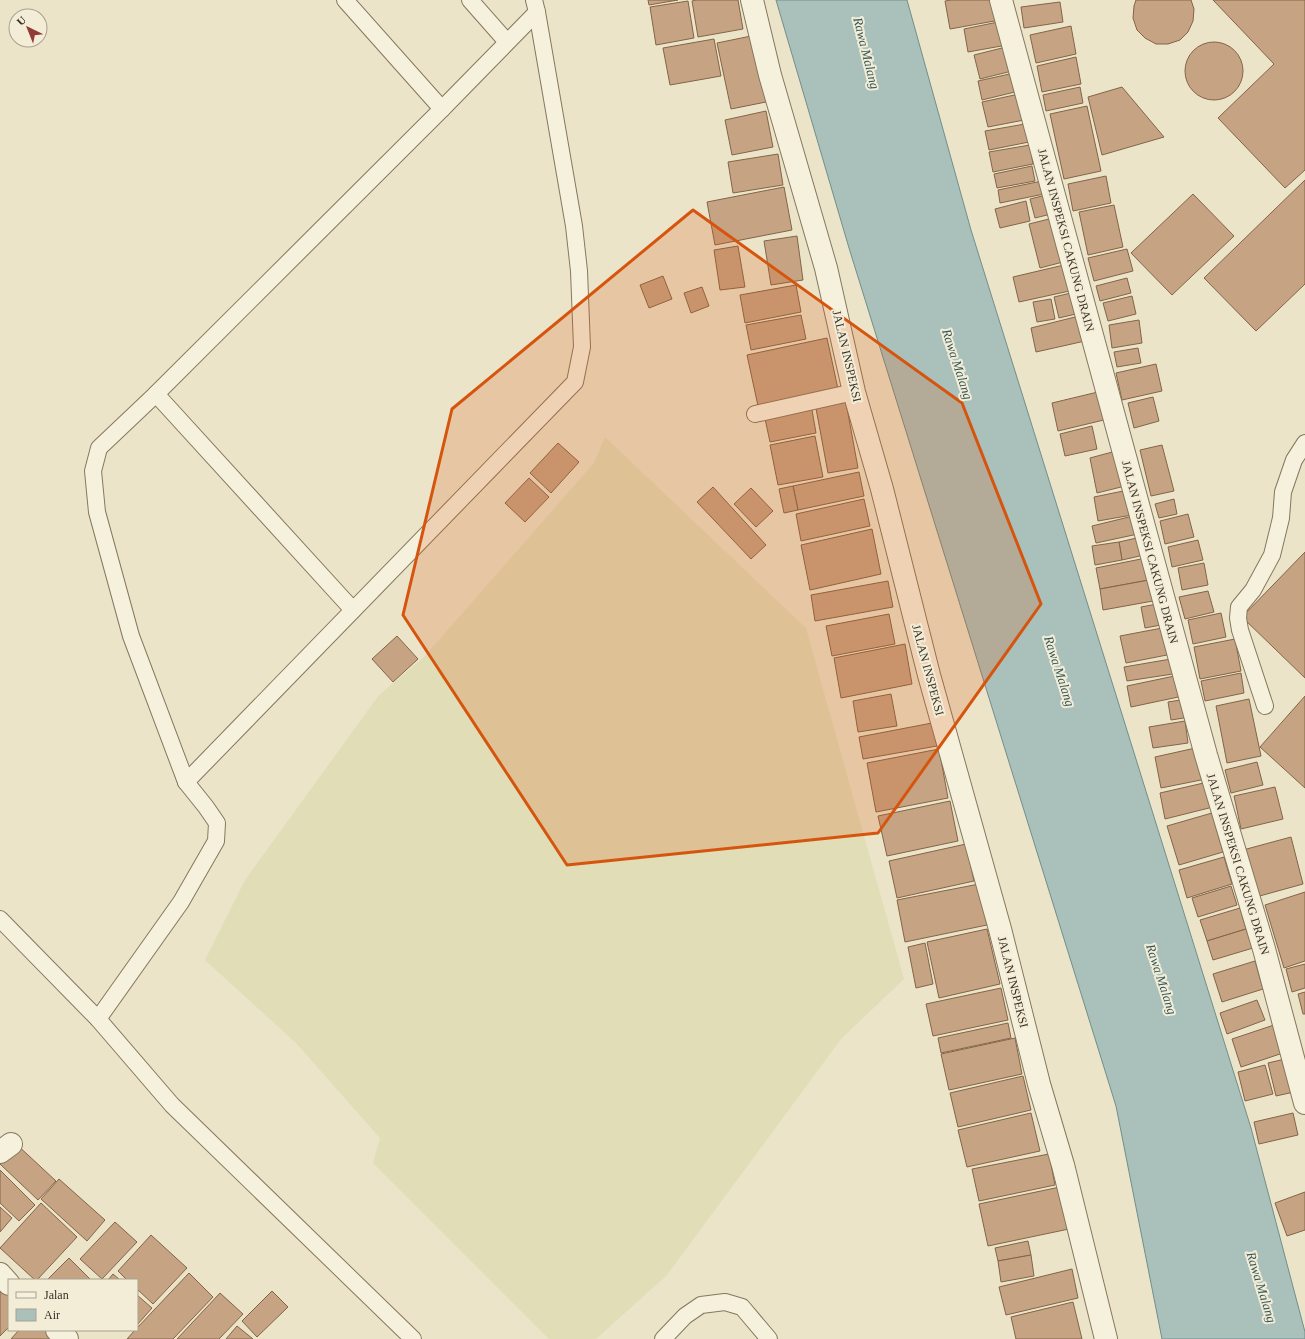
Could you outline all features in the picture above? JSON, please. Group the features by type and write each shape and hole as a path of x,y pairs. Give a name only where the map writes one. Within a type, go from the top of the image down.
{"street":[{"name":"JALAN INSPEKSI","path":"752,0 770,75 826,268 854,392 882,489 929,674 1000,929 1039,1084 1063,1165 1106,1339"},
{"name":"JALAN INSPEKSI CAKUNG DRAIN","path":"1001,0 1183,673 1264,949 1305,1103"},
{"path":"0,1274 8,1283"},
{"path":"58,1331 67,1339"}],"lane":[{"path":"345,0 442,109"},
{"path":"470,0 507,42"},
{"path":"98,1018 181,902 216,841 217,823 186,782 131,636 97,512 93,471 99,448 156,394 442,109 507,42 536,6"},
{"path":"186,782 575,382 582,347 579,270 576,241 536,6"},
{"path":"755,414 854,392"},
{"path":"156,394 353,610"},
{"path":"1265,706 1240,630 1238,618 1239,607 1253,590 1272,555 1281,518 1283,492 1294,460 1305,444"},
{"path":"0,918 98,1018 172,1105 413,1339"},
{"path":"663,1339 685,1316 701,1305 724,1302 742,1307 769,1339"}],"highlighted area":[{"path":"693,210 962,403 1041,604 878,833 567,865 403,615 452,409"}],"shaded area":[{"path":"605,437 806,628 904,979 841,1039 667,1275 596,1339 549,1339 373,1163 380,1138 296,1043 205,960 245,880 379,695 423,658 594,463"}],"water":[{"name":"Rawa Malang","path":"776,0 907,0 971,230 1251,1128 1305,1332 1305,1339 1162,1339 1116,1106 849,248"}],"building":[{"path":"648,0 678,0 649,5"},
{"path":"738,0 743,29 698,37 692,1"},
{"path":"997,0 1000,20 950,29 945,1"},
{"path":"1136,0 1191,0 1194,9 1193,21 1188,32 1180,40 1168,44 1156,44 1145,38 1137,30 1133,18"},
{"path":"1213,0 1305,0 1305,170 1285,188 1218,118 1274,64"},
{"path":"688,1 694,38 656,45 650,7"},
{"path":"1060,2 1063,22 1024,28 1021,7"},
{"path":"1003,21 1007,45 968,52 964,29"},
{"path":"1071,26 1076,54 1036,63 1030,35"},
{"path":"756,35 771,101 731,109 717,43"},
{"path":"714,39 721,76 670,85 663,48"},
{"path":"1208,42 1220,42 1235,50 1243,65 1243,77 1235,92 1220,100 1208,100 1193,92 1185,77 1185,65 1193,50"},
{"path":"1010,46 1016,70 980,79 974,55"},
{"path":"1076,57 1081,84 1042,92 1037,66"},
{"path":"1014,73 1019,91 982,100 978,81"},
{"path":"1080,87 1083,103 1046,111 1043,95"},
{"path":"1122,87 1164,137 1102,155 1088,97"},
{"path":"1019,94 1024,120 988,127 982,102"},
{"path":"1087,106 1101,171 1064,179 1050,114"},
{"path":"766,111 773,147 732,155 725,120"},
{"path":"1025,124 1029,142 989,150 985,131"},
{"path":"1030,145 1033,164 993,172 989,152"},
{"path":"778,154 783,185 733,193 728,162"},
{"path":"1032,166 1035,181 997,188 994,174"},
{"path":"1106,176 1111,203 1073,211 1068,184"},
{"path":"1305,180 1305,284 1256,331 1204,278"},
{"path":"1042,181 1044,194 1000,203 998,190"},
{"path":"784,187 792,230 715,245 707,202"},
{"path":"1193,194 1234,236 1172,295 1131,253"},
{"path":"1046,195 1051,214 1035,218 1030,199"},
{"path":"1026,201 1030,221 1000,228 995,209"},
{"path":"1114,205 1123,247 1088,255 1079,212"},
{"path":"1053,218 1063,262 1040,268 1029,224"},
{"path":"797,236 803,280 771,285 764,241"},
{"path":"738,246 745,287 720,290 714,250"},
{"path":"1127,249 1133,271 1094,281 1088,258"},
{"path":"1068,264 1074,290 1019,302 1013,277"},
{"path":"663,276 672,299 649,308 640,285"},
{"path":"1127,278 1131,293 1100,301 1096,286"},
{"path":"796,285 801,312 745,323 740,295"},
{"path":"702,287 709,306 691,313 684,293"},
{"path":"1075,292 1080,313 1059,318 1054,297"},
{"path":"1132,296 1136,314 1108,321 1103,303"},
{"path":"1051,299 1055,319 1037,322 1033,302"},
{"path":"801,315 806,339 751,350 746,325"},
{"path":"1079,316 1085,341 1036,352 1031,328"},
{"path":"1139,320 1142,343 1112,348 1109,325"},
{"path":"827,338 838,389 758,406 747,355"},
{"path":"1138,348 1141,363 1117,367 1114,352"},
{"path":"1156,364 1162,391 1122,400 1116,373"},
{"path":"1102,391 1108,419 1058,431 1052,403"},
{"path":"845,397 858,468 828,473 815,403"},
{"path":"1153,397 1159,421 1134,428 1128,403"},
{"path":"811,404 816,433 770,442 764,414"},
{"path":"1092,426 1097,449 1065,456 1060,434"},
{"path":"815,436 823,477 778,485 770,445"},
{"path":"558,443 579,462 551,493 530,473"},
{"path":"1162,445 1174,491 1151,496 1140,450"},
{"path":"1116,451 1125,486 1097,493 1090,458"},
{"path":"859,472 864,496 798,510 793,486"},
{"path":"529,478 549,497 525,522 505,503"},
{"path":"793,486 798,510 784,513 779,489"},
{"path":"713,487 766,545 751,559 697,502"},
{"path":"751,488 773,511 756,527 734,504"},
{"path":"1128,490 1132,515 1098,521 1094,497"},
{"path":"864,499 870,526 801,541 796,514"},
{"path":"1174,499 1177,514 1159,518 1155,504"},
{"path":"1188,514 1194,537 1165,544 1160,521"},
{"path":"1133,516 1138,534 1096,543 1092,526"},
{"path":"872,529 881,574 810,590 801,545"},
{"path":"1141,537 1144,555 1122,560 1119,542"},
{"path":"1198,540 1203,560 1172,567 1168,547"},
{"path":"1119,542 1122,560 1095,565 1092,546"},
{"path":"1305,552 1305,678 1242,617"},
{"path":"1146,558 1149,580 1100,589 1096,568"},
{"path":"1204,563 1208,585 1182,590 1178,568"},
{"path":"1149,580 1153,601 1103,610 1100,589"},
{"path":"888,581 893,607 815,621 811,595"},
{"path":"1208,591 1214,612 1185,619 1179,597"},
{"path":"1157,604 1161,625 1145,628 1141,607"},
{"path":"1221,613 1226,637 1193,644 1188,620"},
{"path":"889,614 895,644 832,656 826,626"},
{"path":"1162,628 1167,655 1126,663 1120,636"},
{"path":"397,636 418,659 393,682 372,659"},
{"path":"1235,639 1241,671 1200,679 1194,647"},
{"path":"905,644 912,684 841,698 834,658"},
{"path":"1171,659 1173,674 1127,681 1124,667"},
{"path":"1241,673 1244,693 1205,701 1201,681"},
{"path":"1179,675 1183,696 1131,707 1127,686"},
{"path":"891,694 897,726 858,732 853,701"},
{"path":"1305,696 1305,788 1260,747"},
{"path":"1187,699 1190,717 1171,720 1168,702"},
{"path":"1249,699 1261,756 1227,763 1216,706"},
{"path":"1185,721 1188,743 1153,748 1149,727"},
{"path":"932,723 937,746 863,759 859,737"},
{"path":"1200,747 1206,779 1161,788 1155,757"},
{"path":"939,749 948,798 876,812 867,763"},
{"path":"1257,762 1263,785 1231,793 1225,770"},
{"path":"1208,782 1213,807 1165,819 1160,793"},
{"path":"1275,787 1283,819 1241,829 1234,796"},
{"path":"950,801 958,841 887,856 878,816"},
{"path":"1212,813 1223,852 1179,865 1167,826"},
{"path":"1291,837 1303,884 1256,897 1243,850"},
{"path":"966,844 974,881 897,898 889,861"},
{"path":"1224,857 1232,884 1187,898 1179,870"},
{"path":"979,884 987,925 905,942 897,900"},
{"path":"1231,886 1237,905 1198,917 1192,898"},
{"path":"1305,892 1305,961 1284,968 1265,905"},
{"path":"1240,908 1246,929 1207,941 1200,920"},
{"path":"987,929 1000,984 939,998 927,942"},
{"path":"1246,929 1253,948 1213,960 1207,941"},
{"path":"925,943 933,984 916,988 908,947"},
{"path":"1255,961 1263,989 1222,1002 1213,974"},
{"path":"1305,964 1305,988 1292,992 1286,969"},
{"path":"1001,988 1008,1020 933,1036 926,1004"},
{"path":"1305,992 1305,1014 1303,1014 1298,994"},
{"path":"1257,1000 1265,1020 1227,1034 1220,1013"},
{"path":"1008,1023 1011,1038 941,1053 938,1038"},
{"path":"1277,1024 1286,1052 1241,1067 1232,1039"},
{"path":"1015,1038 1022,1074 949,1090 941,1054"},
{"path":"1285,1059 1294,1092 1276,1096 1268,1063"},
{"path":"1265,1065 1273,1094 1245,1101 1238,1072"},
{"path":"1023,1076 1031,1110 958,1127 950,1093"},
{"path":"1031,1113 1040,1151 967,1167 958,1130"},
{"path":"1293,1113 1298,1135 1259,1144 1254,1122"},
{"path":"14,1142 56,1181 38,1200 0,1164 0,1157"},
{"path":"1049,1154 1055,1185 979,1201 972,1169"},
{"path":"0,1170 35,1205 19,1221 0,1203"},
{"path":"59,1179 105,1220 87,1241 41,1199"},
{"path":"1060,1187 1069,1229 988,1246 979,1204"},
{"path":"1305,1192 1305,1230 1287,1236 1275,1203"},
{"path":"41,1203 77,1237 38,1279 34,1279 0,1248"},
{"path":"0,1207 12,1218 0,1232"},
{"path":"115,1222 137,1242 102,1279 80,1259"},
{"path":"151,1235 187,1268 153,1304 138,1290 138,1279 126,1279 118,1271"},
{"path":"1028,1241 1031,1255 998,1261 995,1248"},
{"path":"1031,1255 1034,1276 1001,1282 998,1261"},
{"path":"69,1258 90,1279 48,1279"},
{"path":"1072,1269 1078,1298 1006,1315 999,1287"},
{"path":"189,1273 213,1297 173,1339 127,1339 134,1331 138,1331 138,1327"},
{"path":"113,1274 119,1279 109,1279"},
{"path":"0,1284 8,1290 8,1328 0,1336"},
{"path":"272,1291 288,1307 257,1337 242,1321"},
{"path":"220,1293 243,1314 219,1339 177,1339"},
{"path":"138,1296 152,1308 138,1324"},
{"path":"1073,1302 1082,1339 1016,1339 1011,1317"},
{"path":"237,1326 253,1339 226,1339"},
{"path":"18,1331 53,1331 62,1339 11,1339"}]}
